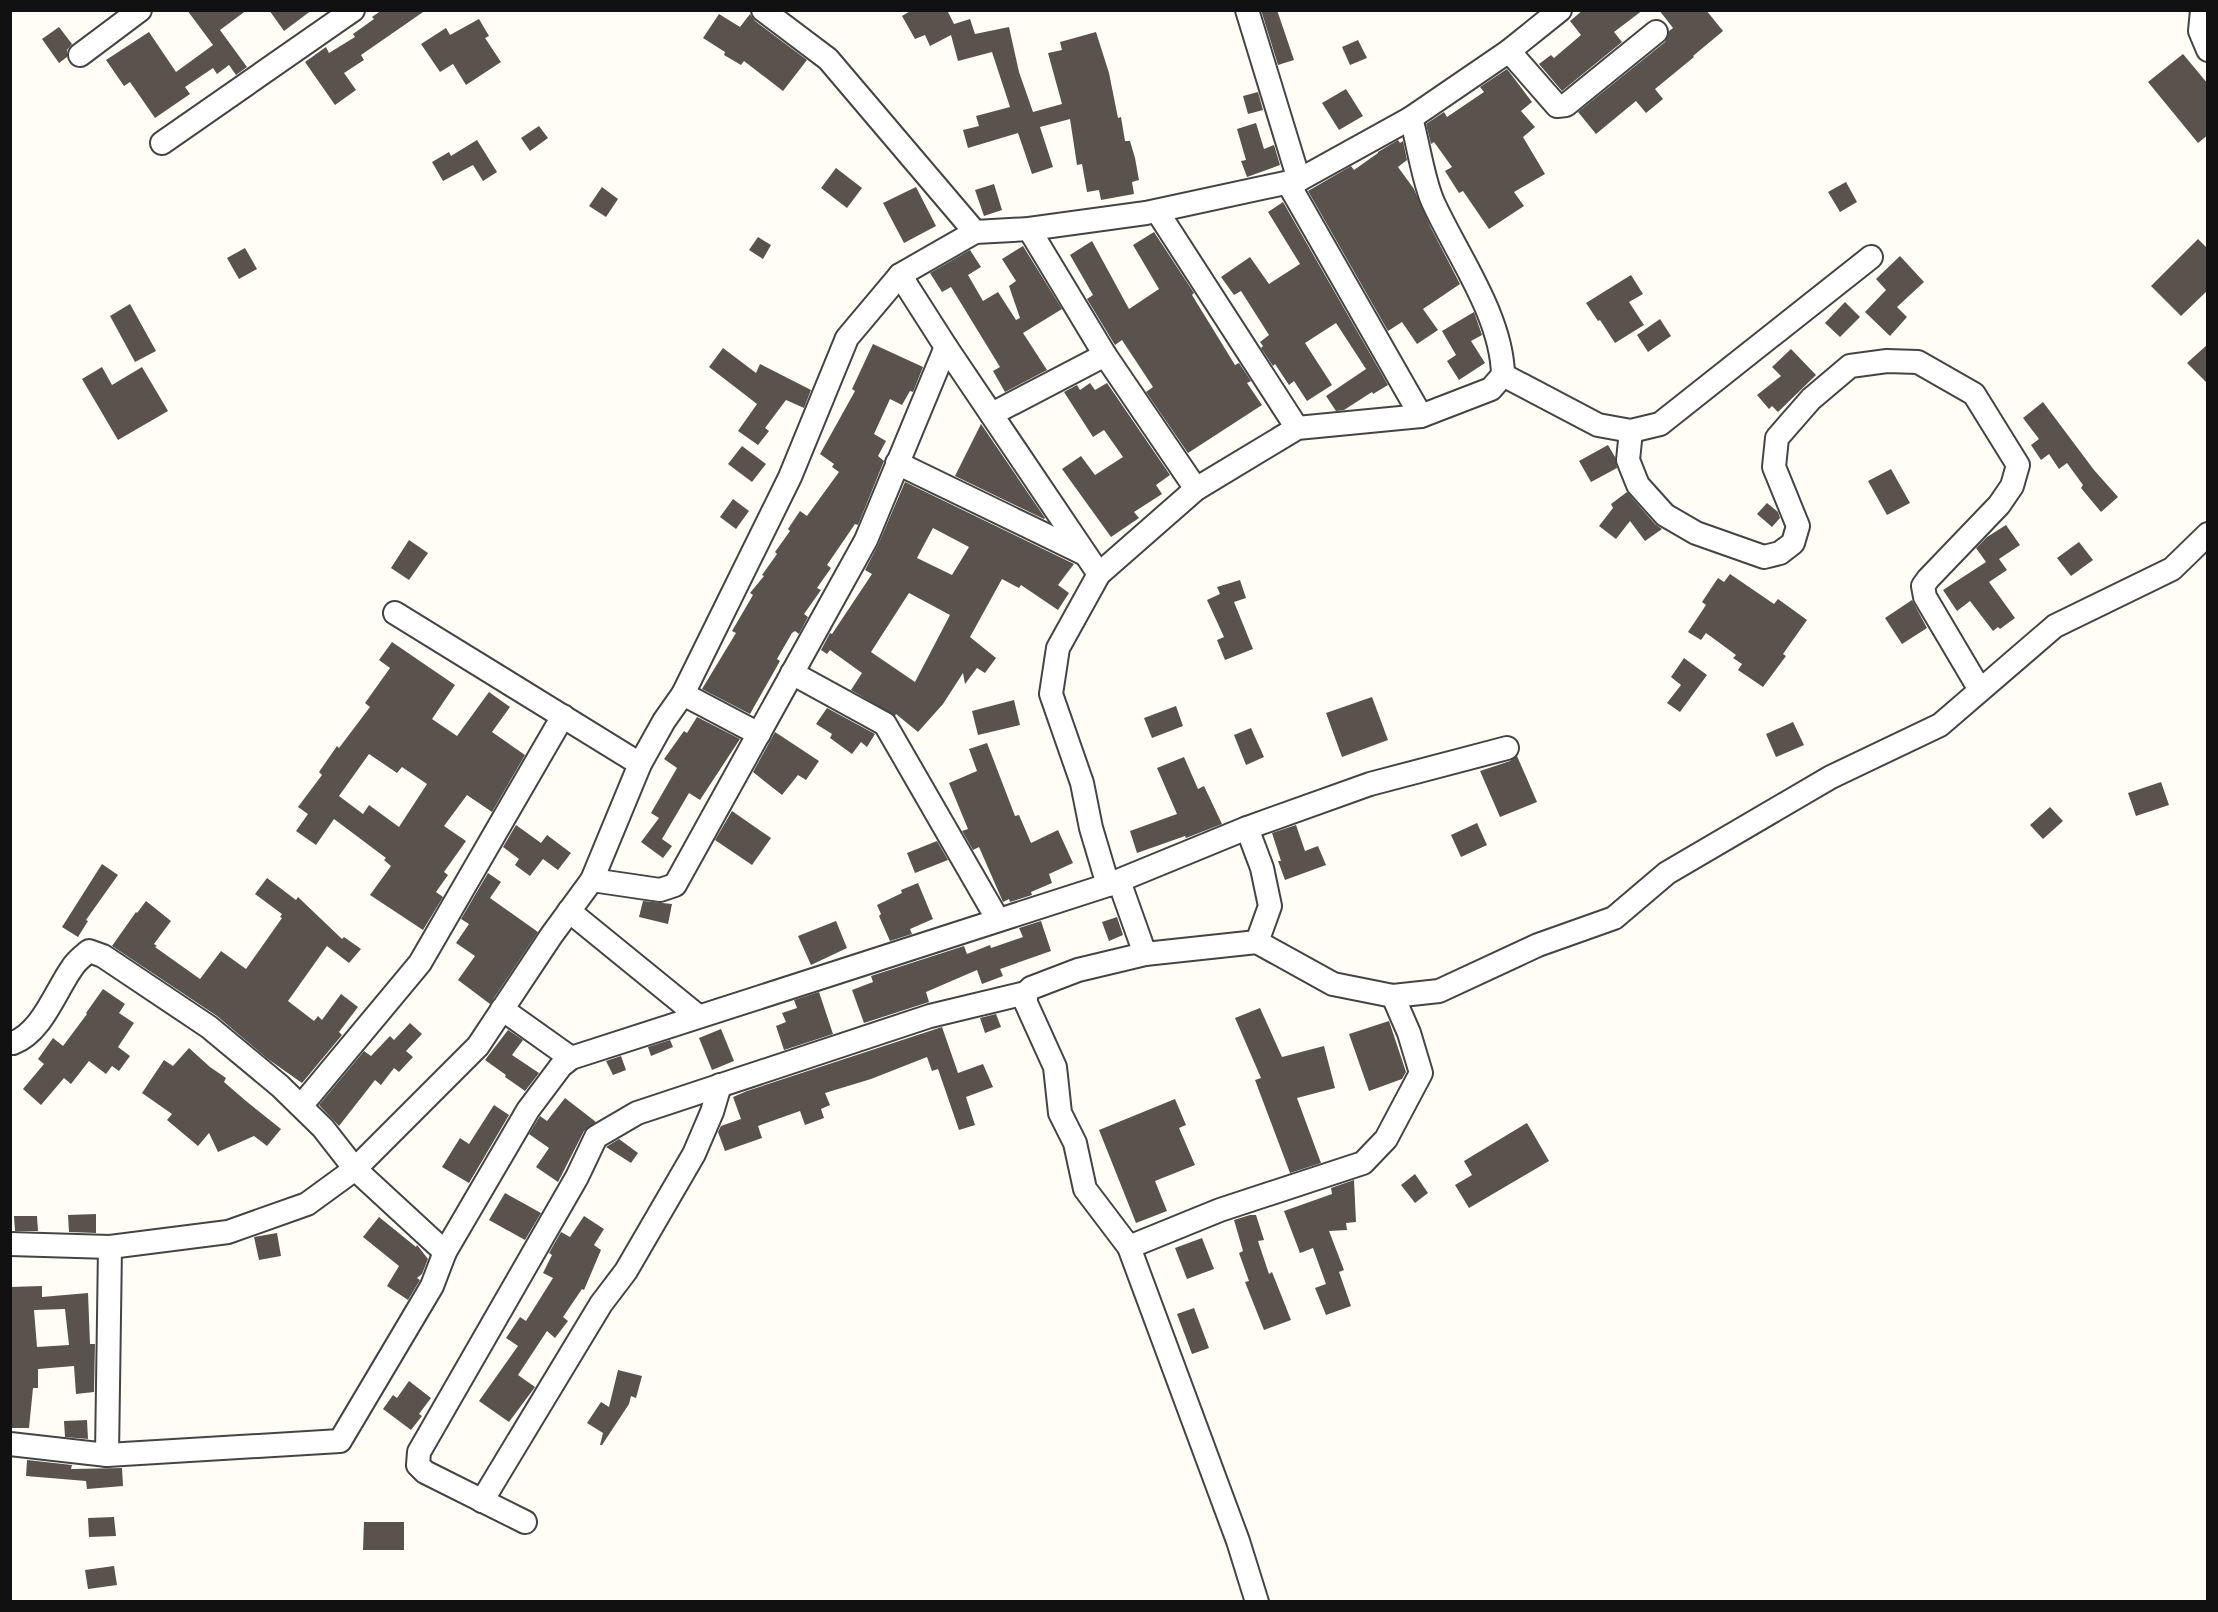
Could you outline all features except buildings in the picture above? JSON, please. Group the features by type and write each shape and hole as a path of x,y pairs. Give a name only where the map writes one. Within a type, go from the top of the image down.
{"street":[{"path":"80,55 140,10"},
{"path":"162,143 353,10"},
{"path":"763,10 828,59 975,232"},
{"path":"1247,10 1294,182 1421,416"},
{"path":"10,1244 110,1247 228,1232 307,1204 355,1169 478,1046 592,880 640,764 664,721 683,694 790,477 847,338 900,274 975,232 1029,229 1157,211 1294,182 1411,118 1509,51 1560,10"},
{"path":"2202,10 2200,31 2208,50"},
{"path":"1509,51 1557,106 1566,105 1656,32"},
{"path":"1145,954 1091,828 1082,783 1051,694 1058,648 1099,574 1196,489 1297,428 1421,416 1491,389 1503,375 1503,359 1482,297 1432,200 1411,118"},
{"path":"1157,211 1297,428"},
{"path":"1029,229 1105,355 1196,489"},
{"path":"1503,375 1599,425 1631,430 1660,424 1871,257"},
{"path":"900,274 1099,574"},
{"path":"592,880 660,890 675,885 866,540 946,346"},
{"path":"992,414 1105,355"},
{"path":"1631,430 1628,460 1638,485 1665,515 1696,533 1764,557 1780,553 1793,543 1798,526 1774,467 1777,438 1812,399 1850,366 1887,362 1918,362 1974,394 2018,465 2012,486 1999,506 1923,586 1925,597 1980,690"},
{"path":"897,464 1086,554"},
{"path":"525,1522 425,1472 418,1465 419,1452 577,1177 596,1137 637,1113 720,1085 930,1016 1026,993 1031,988 1078,970 1145,954 1257,942 1333,984 1392,996 1439,991 1538,945 1614,918 1667,873 1831,777 1941,725 2055,626 2172,569 2208,534"},
{"path":"395,613 640,764"},
{"path":"792,673 885,724 998,920"},
{"path":"683,694 759,734"},
{"path":"301,1106 420,963 563,716"},
{"path":"10,1444 107,1455 340,1441 432,1286 445,1252 528,1110 561,1066 571,1058 1113,883 1247,828 1370,784 1507,748"},
{"path":"1247,828 1262,868 1270,906 1257,942"},
{"path":"569,911 698,1017"},
{"path":"10,1042 24,1039 45,1012 73,965 89,951 103,956 209,1027 280,1086 323,1128 355,1169 445,1252"},
{"path":"1026,993 1026,1003 1055,1067 1060,1113 1075,1143 1085,1189 1129,1248 1239,1541 1253,1599"},
{"path":"1129,1248 1220,1210 1363,1163 1386,1139 1421,1073 1408,1033 1392,996"},
{"path":"502,1009 571,1058"},
{"path":"482,1501 601,1304 626,1271 694,1154 712,1112 720,1085"},
{"path":"107,1455 110,1247"}]}
